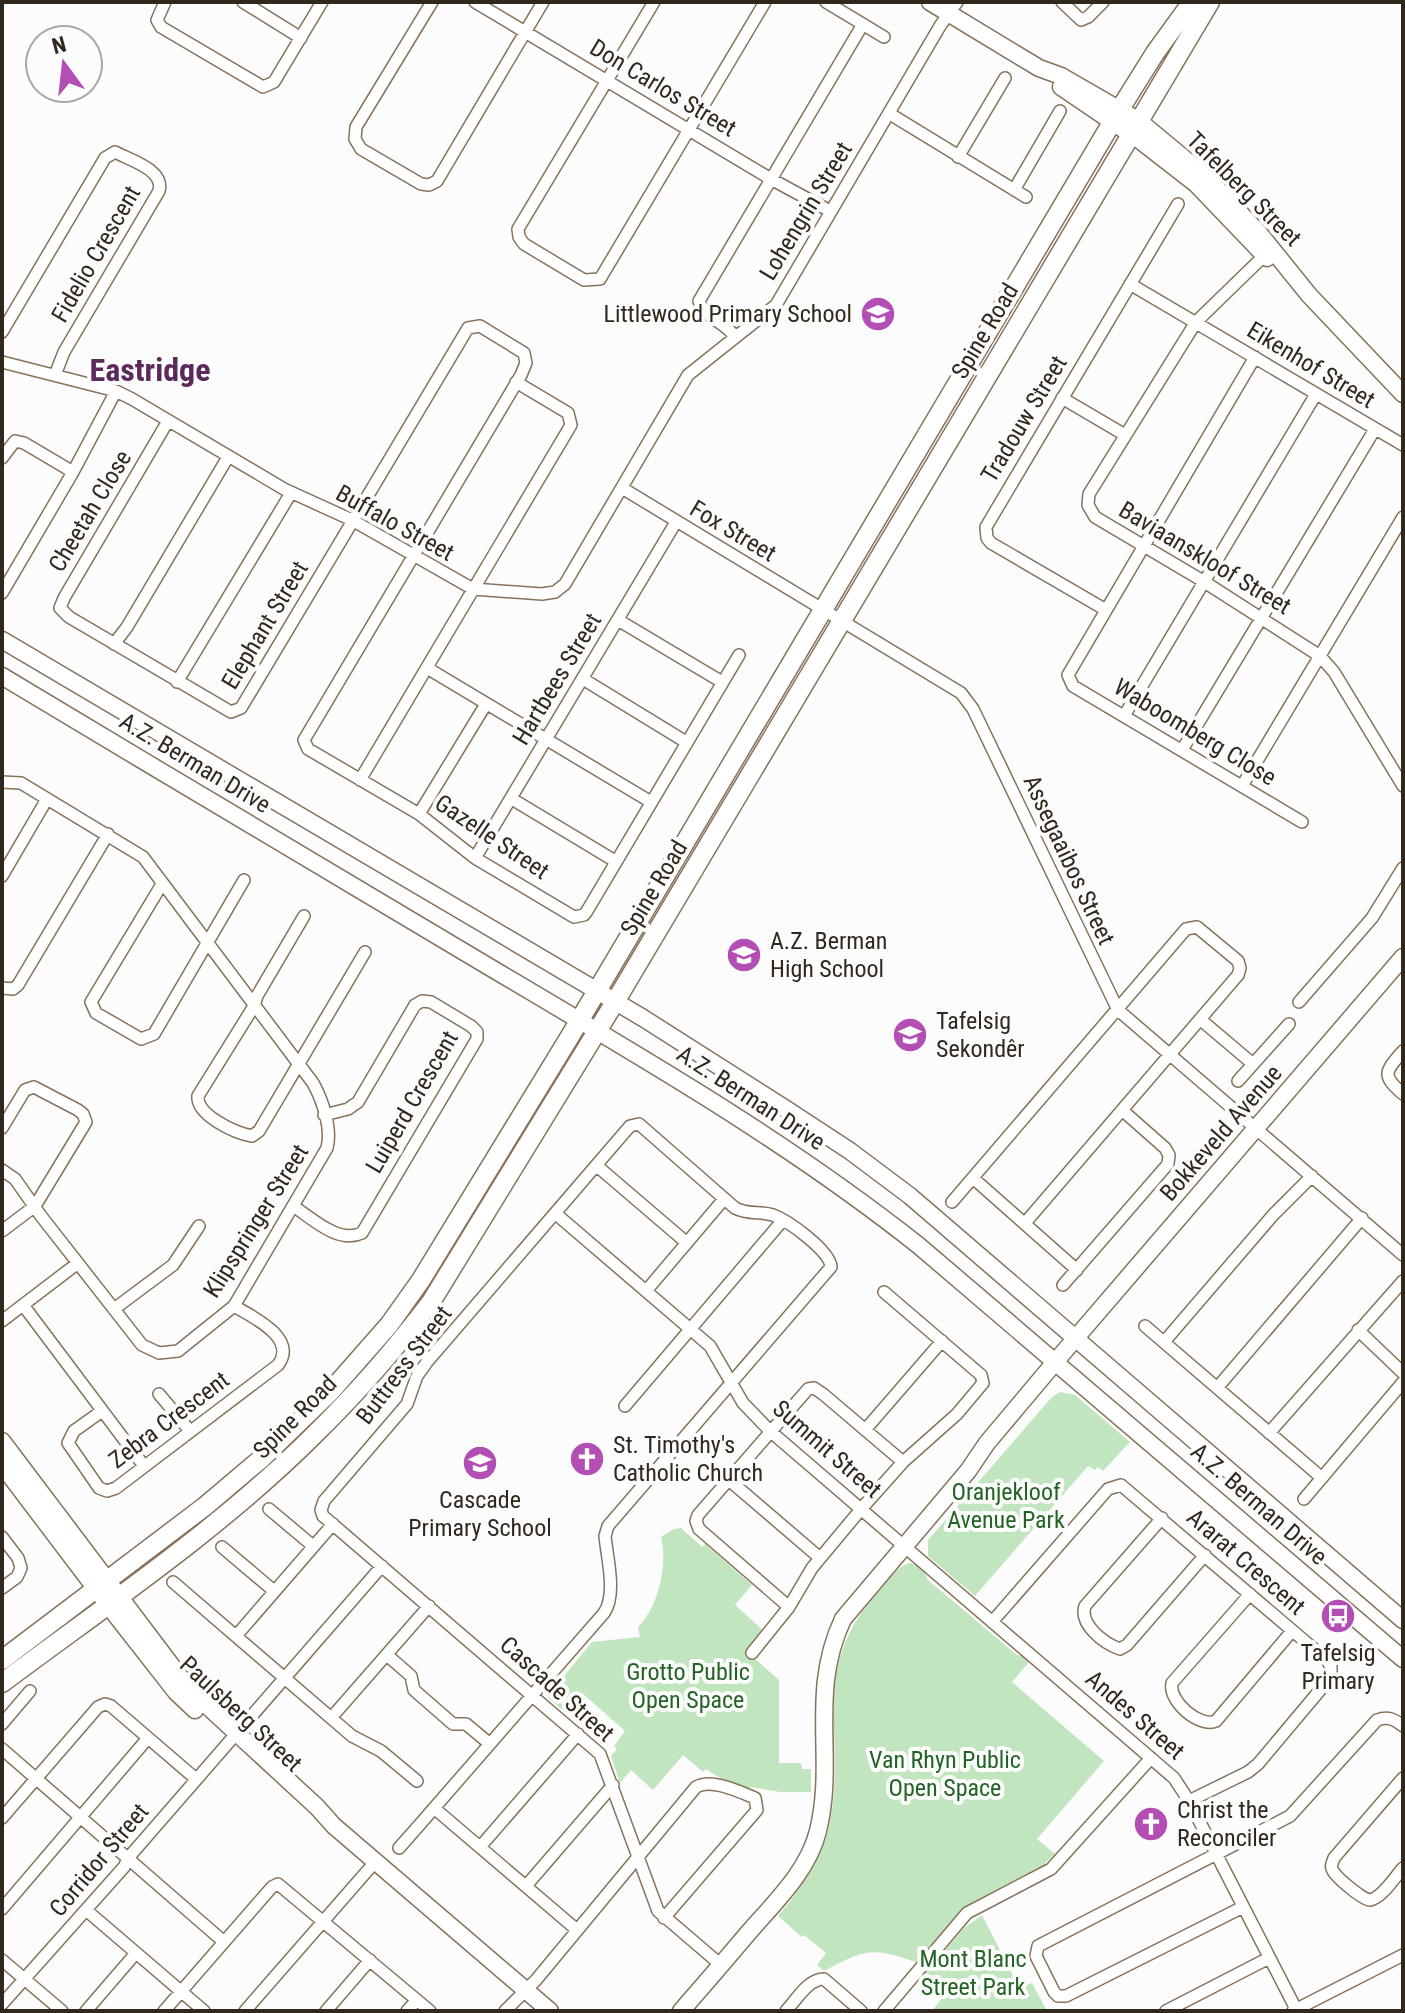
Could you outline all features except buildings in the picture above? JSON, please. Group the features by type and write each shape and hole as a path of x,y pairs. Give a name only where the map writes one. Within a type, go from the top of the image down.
{"main road":[{"name":"Spine Road","path":"2,1683 262,1458 320,1402 389,1325 421,1280 463,1215 1116,115 1192,2"},
{"name":"Spine Road","path":"2,1660 223,1517 316,1434 403,1338 450,1272 615,1002 1210,2"}],"street":[{"path":"165,2 157,20 161,27 257,86 269,86 274,82 322,2"},
{"path":"243,2 301,38"},
{"path":"432,2 356,127 355,139 361,149 421,184 429,185 437,181 543,2"},
{"name":"Don Carlos Street","path":"475,2 830,211"},
{"path":"654,2 518,229 524,244 584,280 600,279 765,2"},
{"path":"826,2 884,37"},
{"name":"Tafelberg Street","path":"930,2 954,8 1039,68 1061,76 1135,128 1268,252 1301,291 1309,295 1403,394"},
{"path":"1062,2 1081,20 1103,2"},
{"name":"Lohengrin Street","path":"622,488 688,375 776,305 940,26 954,8"},
{"path":"735,337 730,329 703,312 699,301 863,24"},
{"path":"958,157 1005,78"},
{"path":"1014,190 1060,111"},
{"path":"890,114 1026,197"},
{"name":"Fidelio Crescent","path":"2,332 105,158 115,152 158,175 161,183 159,191 64,352 55,375"},
{"name":"Tradouw Street","path":"1106,610 991,543 985,533 1178,204"},
{"name":"Baviaanskloof Street","path":"1268,252 1196,322 1089,494 1088,505 1095,517 1320,656 1334,672 1403,786"},
{"name":"Eikenhof Street","path":"1130,284 1403,445"},
{"name":"Elephant Street","path":"114,644 226,711 237,711 468,328 480,326 524,353 526,363 516,382"},
{"path":"1106,610 1255,357"},
{"name":"Buffalo Street","path":"2,362 116,391 291,493 352,520 473,589 542,594 560,589 622,488"},
{"path":"360,780 571,425 568,413 516,382"},
{"name":"Gazelle Street","path":"516,382 304,737 308,749 419,814 475,858 570,915 579,917 587,911 739,655"},
{"path":"2,593 116,391"},
{"path":"1124,716 1316,394"},
{"path":"1062,398 1125,435"},
{"name":"Cheetah Close","path":"114,644 62,613 60,605 168,421"},
{"path":"1182,750 1375,429"},
{"path":"2,458 15,441 24,443 73,472"},
{"path":"114,644 228,457"},
{"name":"Fox Street","path":"622,488 841,620"},
{"path":"177,682 247,561 291,493"},
{"path":"1242,786 1403,517"},
{"name":"Hartbees Street","path":"475,858 676,522"},
{"name":"Waboomberg Close","path":"1106,610 1071,668 1069,679 1073,686 1302,822"},
{"path":"618,620 722,682"},
{"name":"Assegaaibos Street","path":"841,620 953,687 966,699 1118,1010 1403,1255"},
{"name":"A.Z. Berman Drive","path":"2,640 615,1002 850,1151 910,1196 1403,1620"},
{"path":"427,668 651,802"},
{"name":"A.Z. Berman Drive","path":"2,676 732,1111 864,1202 1060,1364 1403,1659"},
{"path":"583,679 686,742"},
{"path":"419,814 486,704"},
{"name":"Klipspringer Street","path":"2,782 21,783 143,857 318,1092 330,1138 234,1306 183,1348 164,1354 152,1352 142,1345 15,1179 2,1170"},
{"path":"2,876 47,799"},
{"path":"512,799 615,861"},
{"path":"2,988 13,989 18,985 108,834"},
{"path":"1299,1002 1372,918 1403,868"},
{"path":"162,884 92,999 96,1013 135,1038 150,1038 244,880"},
{"path":"304,916 254,1006 198,1096 202,1111 243,1134 252,1136 259,1131 365,952"},
{"path":"952,1202 1191,927 1197,927 1238,961 1238,975 1025,1223"},
{"name":"Bokkeveld Avenue","path":"681,2011 792,1882 811,1849 817,1834 823,1798 824,1679 830,1649 843,1619 968,1471 987,1443 1079,1343 1260,1132 1403,957"},
{"name":"Bokkeveld Avenue","path":"1260,1132 1403,974"},
{"name":"Luiperd Crescent","path":"293,1206 341,1236 352,1238 362,1233 477,1039 477,1032 431,1002 422,1001 415,1005 358,1102 348,1109 324,1115"},
{"path":"1201,1020 1253,1064"},
{"path":"1238,1081 1289,1024"},
{"path":"1403,1051 1389,1067 1387,1075 1389,1082 1403,1094"},
{"path":"2,1128 25,1090 34,1087 78,1110 86,1122 35,1206 2,1231"},
{"path":"1063,1285 1168,1164 1169,1155 1165,1148 1122,1110"},
{"name":"Buttress Street","path":"333,1524 322,1513 324,1501 407,1404 417,1376 427,1362 630,1126 641,1125 724,1199"},
{"path":"597,1166 687,1243"},
{"path":"1164,1342 1273,1215 1312,1176"},
{"path":"973,1178 1077,1270"},
{"path":"399,1848 609,1605 605,1536 608,1526 831,1267 831,1261 800,1231 783,1220 767,1214 742,1212 724,1199 646,1291"},
{"name":"Summit Street","path":"556,1214 710,1346 743,1403 770,1431 905,1545"},
{"path":"1217,1388 1362,1218"},
{"path":"625,1406 783,1220"},
{"path":"114,1309 173,1265 199,1226"},
{"path":"2,1321 78,1263"},
{"path":"1269,1433 1403,1281"},
{"path":"752,1653 789,1607 820,1558 862,1508 903,1462 957,1414 983,1383 981,1375 884,1292"},
{"path":"23,1305 144,1466"},
{"name":"Zebra Crescent","path":"102,1411 74,1431 68,1443 99,1488 107,1491 116,1488 278,1365 282,1359 282,1346 266,1325 234,1306"},
{"path":"1145,1326 1322,1478"},
{"path":"1358,1330 1403,1373"},
{"path":"865,1430 942,1341"},
{"path":"1304,1499 1403,1382"},
{"path":"789,1607 697,1526 698,1515 804,1392 814,1388 903,1462"},
{"path":"159,1394 190,1431"},
{"path":"2,1441 107,1593"},
{"path":"2,1465 107,1593"},
{"path":"729,1480 820,1558"},
{"name":"Ararat Crescent","path":"992,1622 1112,1486 1126,1488 1330,1663 1331,1677 1258,1764 1189,1801"},
{"path":"269,1509 313,1546"},
{"path":"1162,1518 1085,1606 1082,1614 1084,1621 1111,1646 1120,1649 1127,1645 1205,1555"},
{"path":"236,1636 333,1524"},
{"name":"Cascade Street","path":"333,1524 602,1757 657,1907 664,1918 721,1965"},
{"path":"2,1537 18,1558 21,1568 17,1577 2,1588"},
{"name":"Andes Street","path":"905,1545 1174,1778 1189,1801 1295,2011"},
{"path":"222,1547 274,1591"},
{"name":"Corridor Street","path":"2,2004 35,1970 382,1566"},
{"path":"173,1582 352,1736 381,1751 417,1781"},
{"name":"Paulsberg Street","path":"107,1593 232,1738 550,2011"},
{"path":"1250,1594 1172,1683 1170,1690 1174,1698 1202,1722 1213,1723 1292,1631"},
{"path":"331,1718 429,1606"},
{"path":"387,1655 411,1676 414,1690 453,1724 466,1724 490,1744"},
{"path":"2,1724 30,1691"},
{"path":"2,1818 101,1705 111,1706 196,1779"},
{"path":"1243,1907 1066,1996 1058,1996 1054,1992 1036,1956 1038,1946 1290,1816 1377,1720 1385,1717 1395,1719 1403,1726"},
{"path":"480,1847 578,1734"},
{"path":"2,1909 148,1738"},
{"path":"2,1749 224,1942"},
{"path":"884,2011 967,1913 1051,1869 1151,1758"},
{"path":"1403,1778 1334,1858 1332,1865 1334,1873 1363,1899 1370,1900 1378,1896 1403,1868"},
{"path":"505,2011 700,1784 712,1784 757,1800 757,1810 664,1918"},
{"path":"526,1886 613,1785"},
{"path":"434,1808 577,1930"},
{"path":"245,2011 375,1862"},
{"path":"164,2011 275,1885 283,1886 430,2011"},
{"path":"86,1910 204,2011"},
{"path":"86,2011 136,1953"},
{"path":"1295,2011 1403,1955"},
{"path":"1166,2011 1269,1958"},
{"path":"2,1960 62,2011"},
{"path":"326,2011 370,1960"},
{"path":"786,2011 811,1982 824,1979 861,2011"},
{"path":"407,2011 417,2000"}],"green space":[{"name":"Oranjekloof Avenue Park","path":"1060,1392 1075,1395 1130,1442 1103,1471 1088,1466 975,1596 928,1556 928,1540 1052,1397"},
{"name":"Grotto Public Open Space","path":"681,1528 702,1547 705,1544 752,1585 735,1605 764,1631 747,1652 779,1680 779,1763 801,1763 802,1769 811,1769 811,1792 780,1792 751,1787 750,1791 720,1781 706,1769 703,1772 683,1755 653,1790 631,1770 620,1783 611,1756 625,1731 582,1693 565,1712 548,1698 546,1690 560,1675 563,1677 592,1642 640,1637 638,1627 651,1609 660,1586 663,1561 661,1537"},
{"name":"Van Rhyn Public Open Space","path":"910,1563 919,1567 928,1580 1029,1662 1012,1682 1104,1761 1037,1839 1055,1854 1045,1863 1047,1865 961,1912 916,1962 878,1952 850,1958 824,1971 817,1965 826,1953 778,1916 810,1872 827,1835 834,1790 836,1678 842,1651 855,1624 875,1595 895,1572"},
{"name":"Mont Blanc Street Park","path":"982,1915 1019,1987 1032,1983 1047,2011 932,2011 945,1994 925,1974 964,1928"}],"place":[{"name":"Littlewood Primary School","path":"878,314"},
{"name":"A.Z. Berman High School","path":"744,955"},
{"name":"Tafelsig Sekondêr","path":"910,1035"},
{"name":"St. Timothy's Catholic Church","path":"587,1459"},
{"name":"Cascade Primary School","path":"480,1463"},
{"name":"Tafelsig Primary","path":"1338,1616"},
{"name":"Christ the Reconciler","path":"1151,1824"}],"district":[{"name":"Eastridge","path":"150,370"}]}
